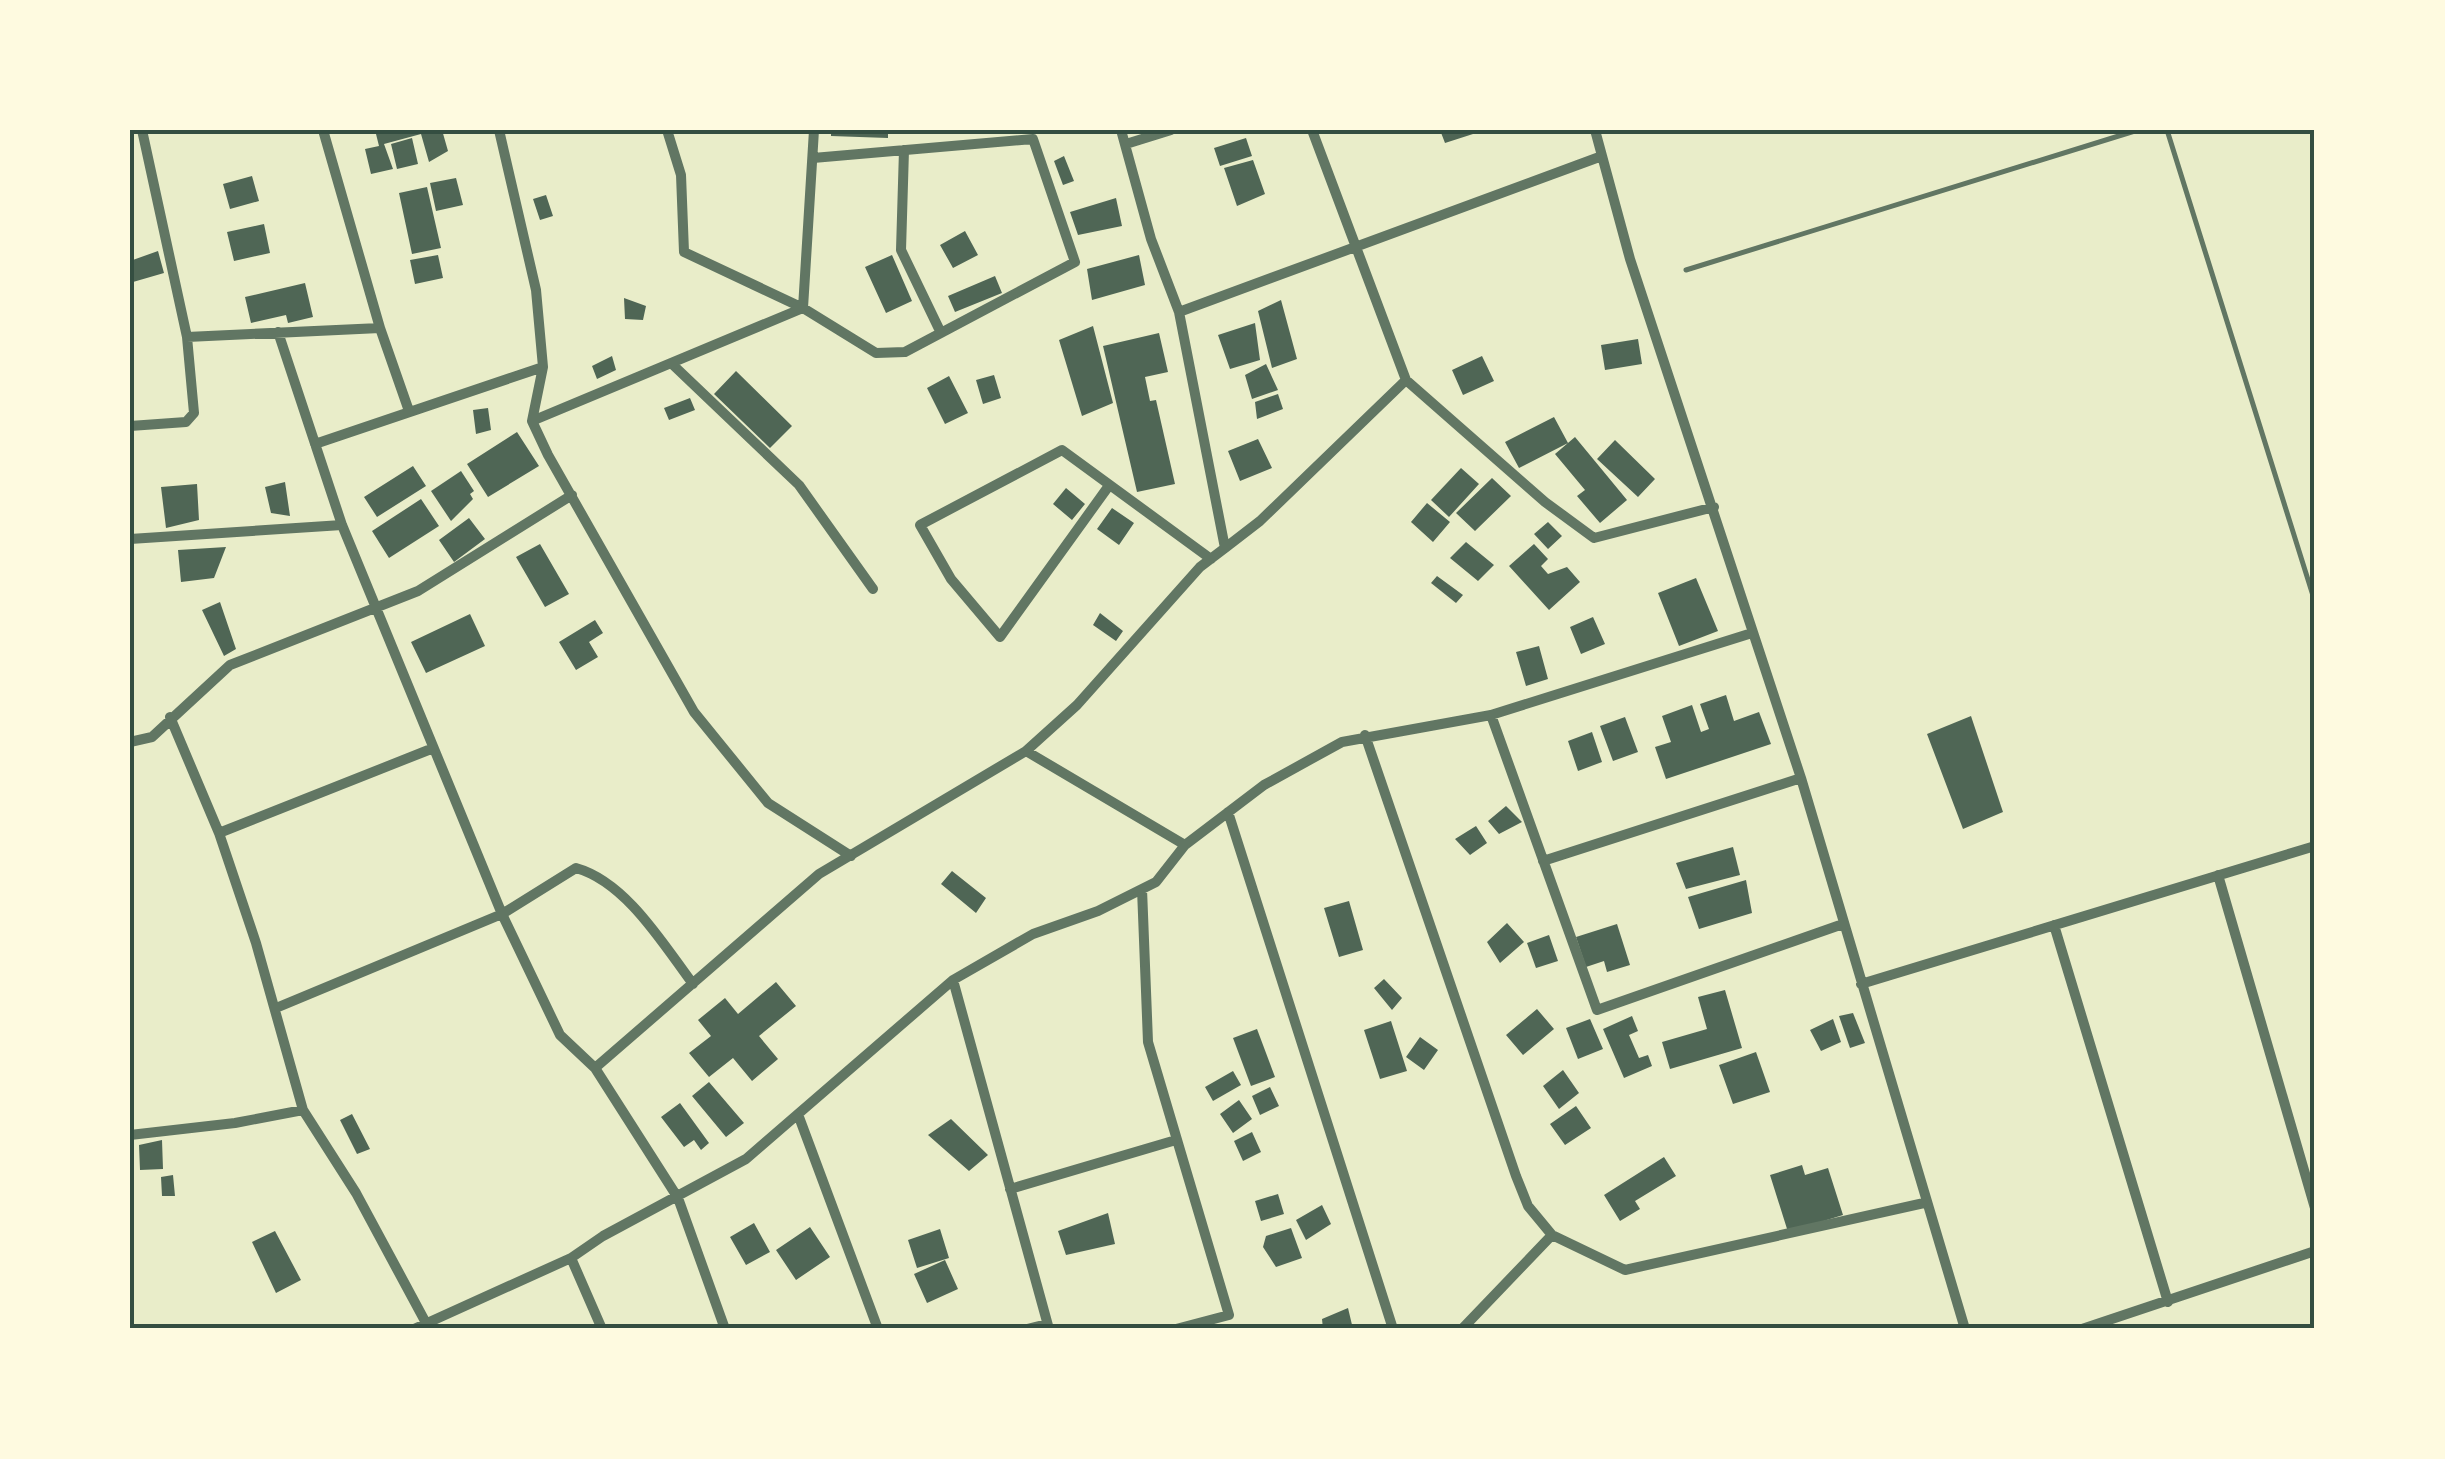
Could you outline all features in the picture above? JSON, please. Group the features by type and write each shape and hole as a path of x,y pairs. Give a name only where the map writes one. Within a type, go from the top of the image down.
{"street":[{"path":"130,426 186,422 194,412 187,337 142,130"},
{"path":"323,130 380,328 409,411"},
{"path":"500,130 536,290 542,367 532,421 694,712 768,803 850,856"},
{"path":"667,130 681,175 684,252 803,308 876,353 905,352 1074,262 1034,139 813,158"},
{"path":"803,308 814,130"},
{"path":"1121,130 1151,239 1178,312 1225,548"},
{"path":"1126,144 1171,130"},
{"path":"1312,130 1406,380 1545,502 1594,538 1714,506"},
{"path":"1594,130 1630,259 1801,778 1924,1203 1965,1329"},
{"path":"904,150 901,250 941,333"},
{"path":"1178,312 1602,156"},
{"path":"532,421 803,308"},
{"path":"187,337 380,328"},
{"path":"278,332 342,525 431,750 502,914 560,1035 595,1068 678,1198 726,1329"},
{"path":"671,363 799,485 873,588"},
{"path":"315,444 542,367"},
{"path":"595,1068 819,874 1026,751 1077,705 1210,559 1260,521 1406,380"},
{"path":"1108,487 1000,636 952,579 920,525 1062,450 1210,559"},
{"path":"130,742 152,738 211,679 252,653 418,590 572,495"},
{"path":"130,539 342,525"},
{"path":"414,1329 572,1258 603,1236 746,1159 800,1117 953,980 1033,934 1098,912 1156,882 1184,844 1279,776 1342,742 1491,715 1752,633"},
{"path":"1491,715 1597,1010 1843,924"},
{"path":"170,716 218,833 276,1008 303,1110 356,1193 426,1324"},
{"path":"1365,735 1516,1176 1528,1206 1552,1235 1625,1270 1924,1203"},
{"path":"218,833 431,750"},
{"path":"1026,751 1184,844"},
{"path":"1543,862 1801,778"},
{"path":"1228,812 1393,1329"},
{"path":"1860,984 2315,846"},
{"path":"276,1008 502,914 558,875 576,868 592,872 614,888 693,984"},
{"path":"2218,875 2315,1208"},
{"path":"1142,889 1148,1042 1229,1314 1176,1329"},
{"path":"2054,925 2168,1302"},
{"path":"953,980 1048,1326 1026,1329"},
{"path":"130,1134 235,1123 303,1110"},
{"path":"800,1117 878,1329"},
{"path":"1010,1188 1176,1140"},
{"path":"1462,1329 1552,1235"},
{"path":"2082,1329 2315,1251"},
{"path":"572,1258 602,1329"}],"lane":[{"path":"1686,270 2138,130"},
{"path":"2167,130 2315,602"}],"building":[{"path":"375,130 442,130 448,151 429,162 421,134 384,144 393,169 371,174 365,149 379,146"},
{"path":"831,130 888,130 888,138 831,136"},
{"path":"1440,130 1471,130 1473,134 1445,143"},
{"path":"412,138 418,164 397,169 391,144"},
{"path":"1246,138 1252,156 1220,166 1214,148"},
{"path":"1064,156 1074,181 1063,185 1054,161"},
{"path":"1253,160 1265,194 1237,206 1224,168"},
{"path":"252,176 259,201 230,209 223,184"},
{"path":"456,178 463,205 436,211 430,183"},
{"path":"427,187 441,248 412,254 399,193"},
{"path":"546,195 553,216 540,220 533,199"},
{"path":"1116,198 1122,226 1078,235 1070,212"},
{"path":"264,224 270,253 234,261 227,232"},
{"path":"965,231 978,255 953,268 940,245"},
{"path":"158,251 164,273 133,282 130,261"},
{"path":"438,255 443,278 415,284 410,260"},
{"path":"892,255 912,301 886,313 865,267"},
{"path":"1139,255 1145,285 1092,300 1087,269"},
{"path":"995,276 1002,293 955,312 948,296"},
{"path":"305,283 313,317 288,323 286,315 251,323 245,297"},
{"path":"624,298 646,306 643,320 625,319"},
{"path":"1281,300 1297,359 1272,368 1258,311"},
{"path":"1255,323 1260,360 1230,369 1218,335"},
{"path":"1093,326 1113,403 1082,416 1059,340"},
{"path":"1159,333 1168,372 1145,377 1150,401 1156,400 1175,484 1137,492 1103,346"},
{"path":"1638,339 1642,364 1605,370 1601,345"},
{"path":"612,356 616,370 597,379 592,366"},
{"path":"1482,356 1494,381 1463,395 1452,370"},
{"path":"1266,364 1278,390 1252,399 1245,375"},
{"path":"736,371 792,426 770,448 714,394"},
{"path":"994,375 1001,398 983,404 976,380"},
{"path":"949,376 968,413 945,424 927,388"},
{"path":"1278,394 1283,409 1257,419 1255,402"},
{"path":"690,398 695,410 669,420 664,408"},
{"path":"488,408 491,430 476,434 473,410"},
{"path":"1554,417 1568,443 1519,468 1505,442"},
{"path":"517,432 539,466 488,497 467,464"},
{"path":"1575,437 1627,500 1600,523 1577,496 1585,490 1555,454"},
{"path":"1258,439 1272,468 1240,481 1228,451"},
{"path":"1615,440 1655,479 1638,497 1597,459"},
{"path":"413,466 426,486 377,517 364,497"},
{"path":"1461,468 1479,484 1449,517 1431,500"},
{"path":"461,471 474,491 470,494 473,499 451,521 431,491"},
{"path":"1492,478 1511,496 1475,531 1456,513"},
{"path":"285,482 290,516 271,513 265,487"},
{"path":"197,484 199,520 166,528 161,487"},
{"path":"1066,488 1085,504 1072,520 1053,504"},
{"path":"421,499 439,526 389,558 372,531"},
{"path":"1427,503 1450,522 1433,542 1411,522"},
{"path":"1112,508 1134,523 1119,545 1097,529"},
{"path":"469,518 485,539 454,562 439,540"},
{"path":"1548,522 1562,536 1548,549 1534,534"},
{"path":"1466,542 1494,565 1478,581 1450,558"},
{"path":"540,544 569,594 545,607 516,557"},
{"path":"1534,544 1548,559 1541,566 1548,574 1567,567 1580,582 1549,610 1509,566"},
{"path":"226,547 214,578 181,582 178,550"},
{"path":"1437,576 1463,595 1456,603 1431,583"},
{"path":"1696,578 1718,631 1679,646 1658,593"},
{"path":"220,602 236,649 224,656 202,610"},
{"path":"1100,613 1123,631 1116,641 1093,625"},
{"path":"470,614 485,646 426,673 411,642"},
{"path":"1593,617 1605,644 1581,654 1570,627"},
{"path":"595,620 603,633 589,642 598,657 576,670 559,642"},
{"path":"1539,646 1548,679 1526,686 1516,652"},
{"path":"1726,695 1734,721 1759,712 1771,744 1666,779 1655,747 1671,742 1662,716 1692,705 1701,732 1709,729 1700,704"},
{"path":"1971,716 2003,812 1963,829 1927,734"},
{"path":"1625,717 1638,752 1613,761 1600,726"},
{"path":"1592,732 1602,762 1578,771 1568,741"},
{"path":"1506,806 1522,822 1499,834 1488,821"},
{"path":"1476,826 1487,843 1470,855 1455,839"},
{"path":"1733,847 1740,875 1686,889 1676,863"},
{"path":"952,871 986,898 976,913 941,884"},
{"path":"1746,880 1752,913 1699,929 1688,897"},
{"path":"1349,901 1363,950 1339,957 1324,908"},
{"path":"1507,923 1524,942 1500,963 1487,942"},
{"path":"1617,924 1630,965 1607,972 1604,961 1586,967 1576,937"},
{"path":"1549,935 1558,961 1536,968 1527,943"},
{"path":"1384,979 1402,998 1392,1010 1374,988"},
{"path":"776,982 796,1006 759,1036 778,1059 752,1081 733,1058 709,1077 689,1053 711,1036 698,1020 725,998 738,1014"},
{"path":"1725,990 1742,1048 1670,1069 1662,1042 1707,1029 1698,997"},
{"path":"1537,1009 1554,1029 1523,1055 1506,1035"},
{"path":"1853,1013 1865,1043 1850,1048 1839,1016"},
{"path":"1632,1016 1638,1031 1629,1035 1639,1058 1648,1055 1652,1066 1624,1078 1603,1029"},
{"path":"1590,1019 1603,1049 1578,1059 1566,1028"},
{"path":"1833,1019 1841,1042 1821,1051 1810,1030"},
{"path":"1391,1021 1407,1071 1380,1079 1364,1030"},
{"path":"1257,1029 1275,1077 1251,1086 1233,1038"},
{"path":"1420,1037 1438,1050 1424,1070 1406,1057"},
{"path":"1756,1052 1770,1092 1733,1104 1719,1065"},
{"path":"1563,1070 1579,1093 1559,1109 1543,1086"},
{"path":"1233,1071 1241,1085 1213,1101 1205,1087"},
{"path":"709,1082 744,1123 726,1137 692,1096"},
{"path":"1270,1087 1279,1106 1260,1115 1252,1096"},
{"path":"1239,1100 1252,1119 1233,1133 1220,1114"},
{"path":"680,1103 709,1143 701,1150 694,1140 684,1147 661,1117"},
{"path":"1576,1106 1591,1128 1565,1145 1550,1124"},
{"path":"352,1114 370,1149 357,1154 340,1120"},
{"path":"951,1119 988,1155 969,1171 928,1135"},
{"path":"1252,1132 1261,1152 1243,1161 1234,1141"},
{"path":"162,1140 163,1169 140,1170 139,1145"},
{"path":"1664,1157 1676,1176 1635,1201 1640,1209 1620,1221 1604,1195"},
{"path":"1802,1165 1805,1175 1828,1168 1843,1215 1788,1232 1770,1175"},
{"path":"173,1175 175,1196 162,1196 161,1177"},
{"path":"1278,1194 1284,1214 1261,1221 1255,1201"},
{"path":"1322,1205 1331,1224 1306,1240 1296,1220"},
{"path":"1108,1213 1115,1244 1066,1255 1058,1231"},
{"path":"754,1223 770,1252 746,1265 730,1237"},
{"path":"810,1227 830,1257 796,1280 776,1250"},
{"path":"1291,1228 1302,1258 1276,1267 1263,1247 1266,1236"},
{"path":"940,1229 949,1258 917,1268 908,1240"},
{"path":"275,1231 301,1280 276,1293 252,1242"},
{"path":"945,1260 958,1289 927,1303 914,1274"},
{"path":"1348,1308 1353,1329 1323,1329 1322,1319"}]}
